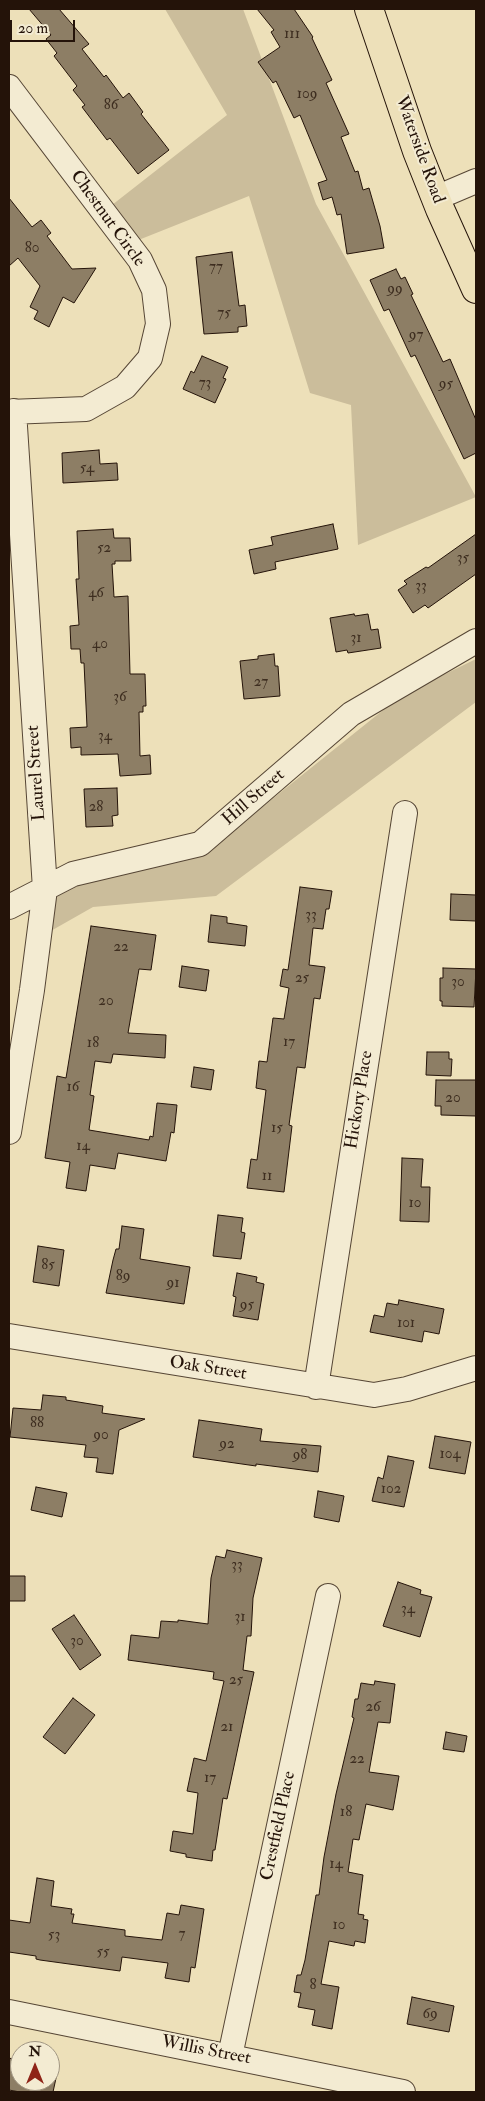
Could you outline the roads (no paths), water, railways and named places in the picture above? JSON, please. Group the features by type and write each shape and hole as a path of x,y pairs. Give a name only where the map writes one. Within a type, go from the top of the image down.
{"main road":[{"name":"Waterside Road","path":"369,9 417,151 476,289"}],"street":[{"name":"Chestnut Circle","path":"9,87 140,260 154,290 158,324 150,358 125,387 86,408 11,412"},
{"path":"436,198 476,181"},
{"name":"Laurel Street","path":"9,1132 32,990 45,889 11,412"},
{"name":"Hill Street","path":"9,907 74,874 200,844 351,714 476,641"},
{"name":"Hickory Place","path":"316,1386 405,813"},
{"name":"Oak Street","path":"9,1336 374,1395 407,1389 476,1368"},
{"name":"Crestfield Place","path":"230,2056 328,1596"},
{"name":"Willis Street","path":"9,2012 403,2092"}]}
